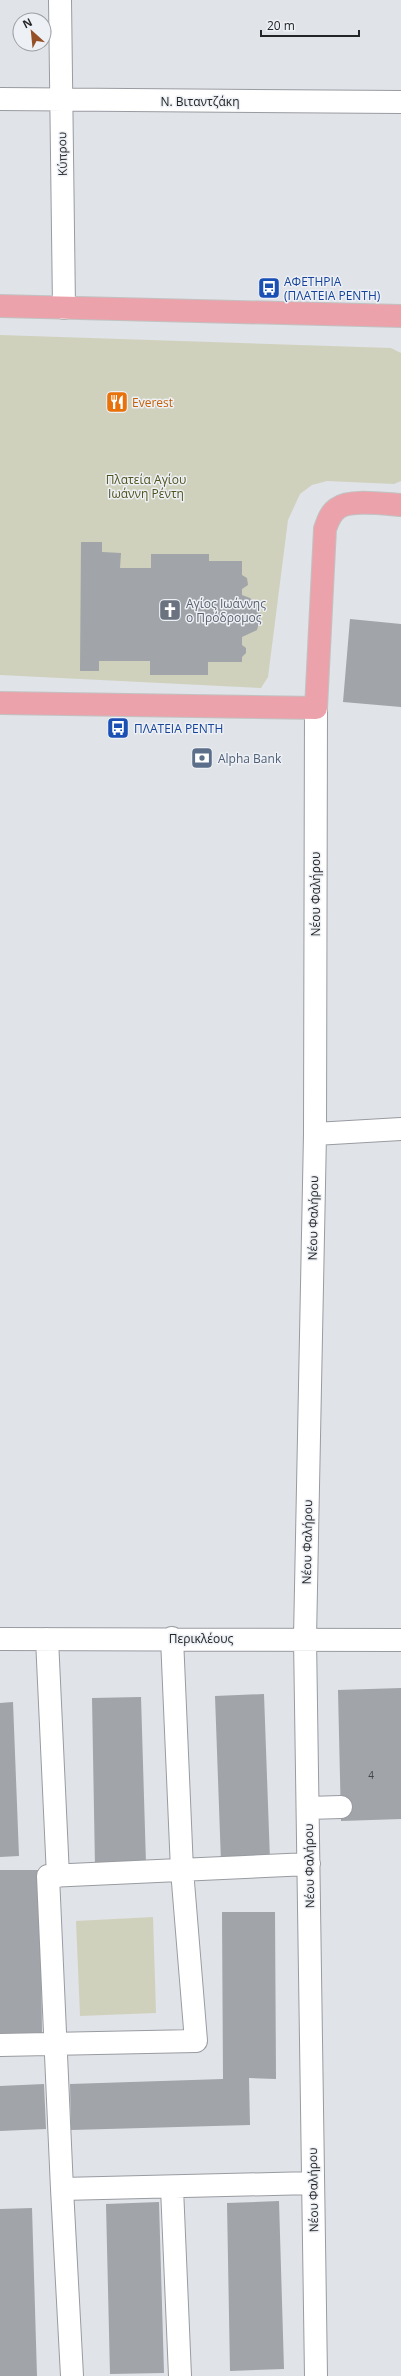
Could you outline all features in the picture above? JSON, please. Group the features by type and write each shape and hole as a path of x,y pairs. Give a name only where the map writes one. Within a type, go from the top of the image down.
{"main road":[{"path":"0,306 401,316"},
{"path":"0,703 316,708 325,530 330,517 338,507 352,503 401,505"}],"street":[{"name":"Κύπρου","path":"60,0 64,308"},
{"name":"Ν. Βιταντζάκη","path":"0,99 401,102"},
{"name":"Νέου Φαλήρου","path":"316,708 315,1134 305,1638 316,2376"},
{"path":"315,1134 401,1129"},
{"path":"0,2044 196,2041 182,1870 172,1638"},
{"name":"Περικλέους","path":"0,1639 305,1638 401,1640"},
{"path":"47,1639 58,1876"},
{"path":"308,1808 341,1807"},
{"path":"72,2376 48,1876 309,1864"},
{"path":"62,2189 172,2188 312,2183"},
{"path":"172,2188 180,2376"}],"green space":[{"name":"Πλατεία Αγίου Ιωάννη Ρέντη","path":"0,335 391,348 401,353 401,481 394,484 327,481 312,485 300,494 288,520 268,677 261,688 0,675"},
{"path":"153,1917 156,2013 80,2016 76,1921"}],"building":[{"name":"Αγίος Ιωάννης ο Πρόδρομος","path":"81,542 102,542 102,552 121,553 120,568 151,568 151,554 209,554 209,561 242,561 242,575 247,578 248,585 242,589 242,595 250,598 258,605 261,615 257,630 242,637 242,645 246,648 246,653 242,657 242,662 208,662 208,675 150,675 150,661 99,661 99,671 80,671"},
{"path":"350,619 401,624 401,707 343,702"},
{"path":"401,1688 401,1819 341,1821 338,1690"},
{"path":"264,1694 270,1860 221,1862 215,1696"},
{"path":"141,1697 146,1864 95,1866 92,1698"},
{"path":"13,1702 19,1856 0,1857 0,1703"},
{"path":"0,1870 40,1870 42,2034 0,2036"},
{"path":"222,1912 275,1912 276,2079 249,2078 250,2125 71,2130 70,2084 223,2079"},
{"path":"44,2084 46,2129 0,2131 0,2086"},
{"path":"279,2201 284,2369 230,2371 227,2203"},
{"path":"159,2202 164,2373 110,2374 106,2204"},
{"path":"32,2208 37,2376 0,2376 0,2209"}],"place":[{"name":"ΑΦΕΤΗΡΙΑ (ΠΛΑΤΕΙΑ ΡΕΝΤΗ)","path":"269,288"},
{"name":"Everest","path":"117,402"},
{"name":"Αγίος Ιωάννης ο Πρόδρομος","path":"170,610"},
{"name":"ΠΛΑΤΕΙΑ ΡΕΝΤΗ","path":"118,728"},
{"name":"Alpha Bank","path":"202,758"}]}
